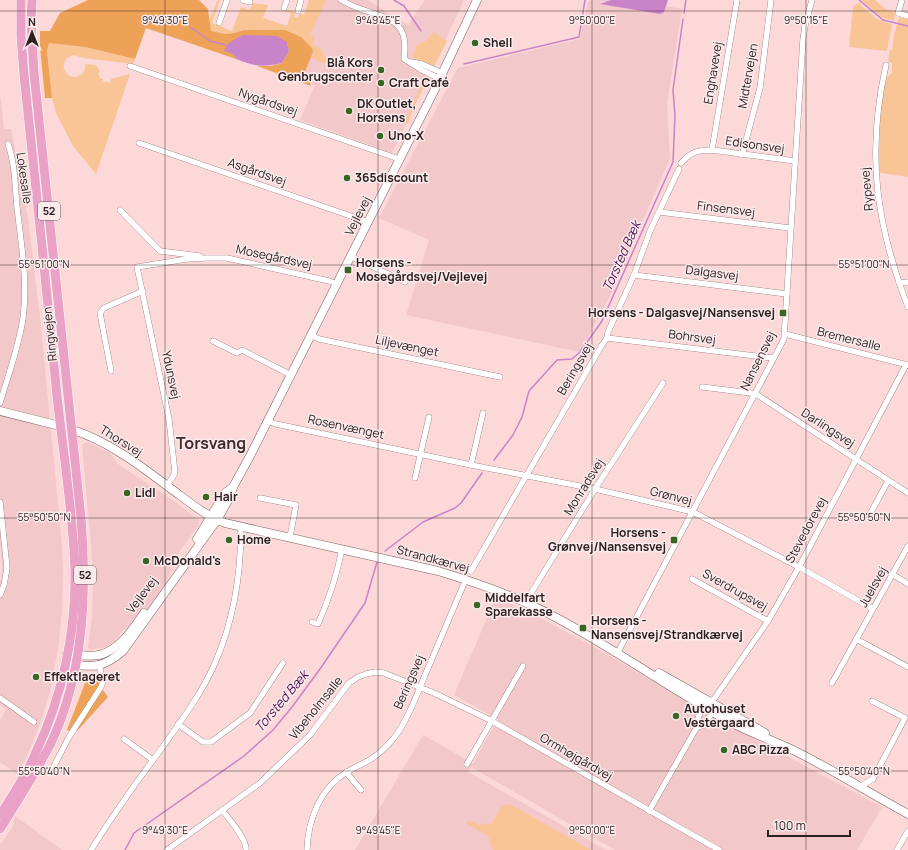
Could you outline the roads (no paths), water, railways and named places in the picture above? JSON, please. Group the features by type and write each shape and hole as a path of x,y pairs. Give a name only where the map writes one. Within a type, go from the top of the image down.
{"main road":[{"name":"Ringvejen","path":"32,2 32,47 73,430 84,555 84,601 76,665"},
{"name":"Ringvejen","path":"21,3 24,75 60,426 72,527 75,572 72,620 66,659"},
{"name":"Thorsvej","path":"60,426 73,430"},
{"name":"52","path":"0,815 36,754 52,713 60,687 66,659"},
{"name":"52","path":"0,829 35,773 50,745 63,713 76,665"}],"street":[{"path":"219,23 227,0"},
{"path":"243,0 250,2"},
{"path":"284,8 287,0"},
{"path":"298,11 301,0"},
{"path":"341,0 393,21 401,30 405,38 406,48 404,59 420,69 441,76"},
{"name":"Vejlevej","path":"66,659 78,655 102,654 117,646 230,496 233,487 268,421 455,48 477,0"},
{"name":"Enghavevej","path":"712,150 737,0"},
{"name":"Midtervejen","path":"742,155 760,88 771,0"},
{"name":"Nansensvej","path":"618,652 755,394 785,334 790,228 803,39 812,0"},
{"path":"902,0 898,13 908,16"},
{"name":"Rypevej","path":"886,65 877,112 875,140 876,173 882,223 899,283 908,307"},
{"name":"Nygårdsvej","path":"130,66 399,159"},
{"name":"Asgårdsvej","path":"139,143 368,222"},
{"name":"Lokesalle","path":"0,404 21,328 24,302 24,271 14,173 8,144"},
{"name":"Beringsvej","path":"471,571 525,476 607,338 608,332 634,274 650,232 680,166 693,152 700,150 712,150"},
{"name":"Edisonsvej","path":"712,150 795,161"},
{"name":"Mosegårdsvej","path":"120,210 160,251 206,258 232,259 329,280 337,284"},
{"name":"Finsensvej","path":"659,212 790,228"},
{"path":"350,256 405,282"},
{"name":"Mosegårdsvej","path":"137,267 206,258"},
{"name":"Ydunsvej","path":"137,267 169,419 175,473 167,486"},
{"name":"Dalgasvej","path":"634,274 787,294"},
{"path":"899,283 908,282"},
{"path":"111,371 100,313 104,308 143,291"},
{"name":"Bremersalle","path":"785,334 907,365"},
{"name":"Liljevænget","path":"311,335 500,377"},
{"name":"Bohrsvej","path":"607,338 773,358"},
{"path":"213,341 238,353 242,350 291,375"},
{"name":"Stevedorevej","path":"711,705 768,621 799,567 907,365"},
{"name":"Monradsvej","path":"525,603 595,489 663,383"},
{"path":"702,387 755,394"},
{"name":"Darlingsvej","path":"755,394 908,493"},
{"name":"Thorsvej","path":"0,411 60,426"},
{"path":"471,465 483,413"},
{"path":"415,478 429,417"},
{"name":"Rosenvænget","path":"268,421 276,424 490,469"},
{"name":"Thorsvej","path":"73,430 95,438 113,448 201,511 214,518"},
{"name":"Grønvej","path":"490,469 595,489 693,512 799,567 873,609"},
{"path":"869,516 888,481"},
{"path":"260,498 296,505 290,537"},
{"path":"0,502 7,568 4,585 0,595"},
{"name":"Vejlevej","path":"66,659 76,665 87,667 99,665 114,658 123,651 214,518"},
{"name":"Strandkærvej","path":"214,518 241,527 414,565 466,579 525,603 555,617 618,652 679,692 711,705 790,746 797,752 908,814"},
{"path":"91,850 107,824 200,692 215,664 228,627 237,580 241,527"},
{"name":"Juelsvej","path":"832,683 908,546"},
{"path":"312,622 318,624 328,602 342,549"},
{"path":"892,574 908,584"},
{"name":"Beringsvej","path":"307,850 310,823 314,811 334,782 346,772 374,757 394,738 420,688 466,579"},
{"name":"Sverdrupsvej","path":"692,579 768,621"},
{"path":"856,639 908,667"},
{"path":"178,724 203,742 211,742 250,713 283,663"},
{"path":"54,766 69,737 101,687 103,682 99,665"},
{"path":"467,764 523,666"},
{"name":"Vibeholmsalle","path":"167,850 260,783 297,748 322,720 350,683 358,677 375,672 384,673 420,688"},
{"name":"Ormhøjgårdvej","path":"420,688 434,693 492,721 719,850"},
{"path":"0,698 34,722"},
{"path":"859,787 873,779 905,718 872,702"},
{"path":"649,811 697,727 697,723 711,705"},
{"path":"697,727 704,725 711,705"},
{"path":"124,739 153,760"},
{"path":"346,772 361,790"},
{"path":"222,810 244,840 246,850"},
{"path":"896,850 908,831"}],"waterway":[{"path":"394,0 404,6 421,31"},
{"path":"464,64 579,37 585,0"},
{"name":"Torsted Bæk","path":"684,13 686,0"},
{"path":"859,0 883,20 908,26"},
{"name":"Torsted Bæk","path":"494,460 513,435 522,417 529,391 557,360 572,359 580,352 602,321 673,162 675,116 673,90 683,19"},
{"path":"190,27 210,41 226,45"},
{"name":"Torsted Bæk","path":"385,551 423,522 455,508 461,503 482,473"},
{"name":"Torsted Bæk","path":"125,850 134,833 244,756 273,730 320,669 365,603 377,562"}],"place":[{"name":"Shell","path":"475,43"},
{"name":"Blå Kors Genbrugscenter","path":"381,70"},
{"name":"Craft Café","path":"381,83"},
{"name":"DK Outlet, Horsens","path":"349,111"},
{"name":"Uno-X","path":"380,136"},
{"name":"365discount","path":"347,178"},
{"name":"Horsens - Mosegårdsvej/Vejlevej","path":"348,270"},
{"name":"Horsens - Dalgasvej/Nansensvej","path":"783,313"},
{"name":"Lidl","path":"127,493"},
{"name":"Hair","path":"206,497"},
{"name":"Home","path":"229,540"},
{"name":"Horsens - Grønvej/Nansensvej","path":"674,540"},
{"name":"McDonald's","path":"146,561"},
{"name":"Middelfart Sparekasse","path":"477,605"},
{"name":"Horsens - Nansensvej/Strandkærvej","path":"583,628"},
{"name":"Effektlageret","path":"36,677"},
{"name":"Autohuset Vestergaard","path":"676,716"},
{"name":"ABC Pizza","path":"724,750"}],"district":[{"name":"Torsvang","path":"211,443"}]}
